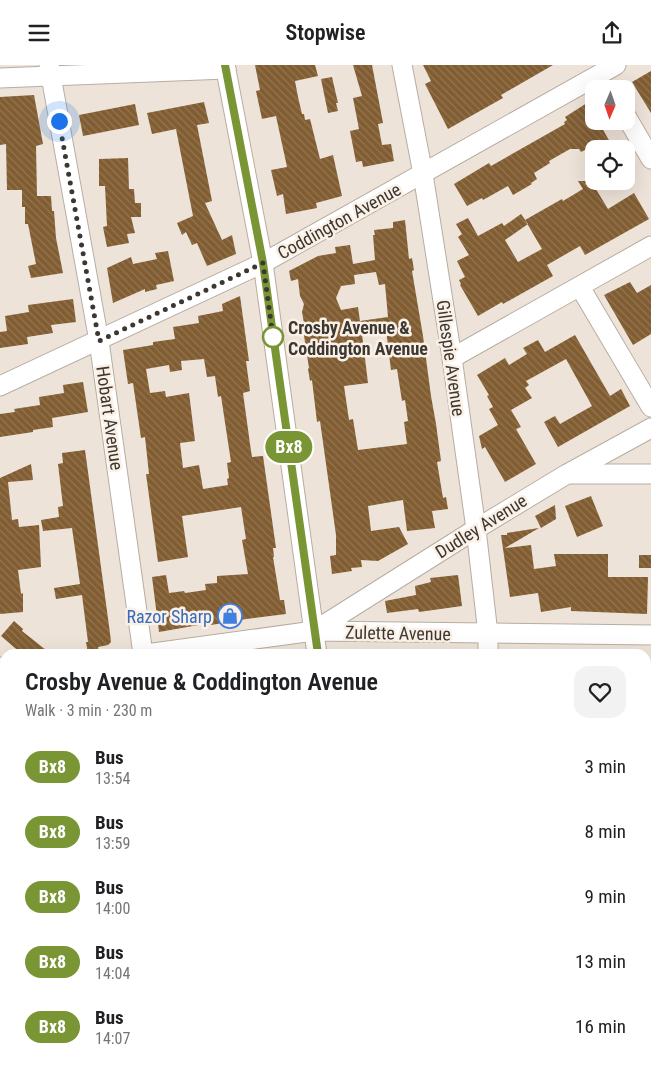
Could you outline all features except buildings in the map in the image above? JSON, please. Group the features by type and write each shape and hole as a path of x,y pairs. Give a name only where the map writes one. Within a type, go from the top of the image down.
{"street":[{"name":"Gillespie Avenue","path":"402,65 424,174 452,359 476,529 488,649"},
{"path":"0,78 50,71 226,67 263,263 317,649"},
{"name":"Hobart Avenue","path":"50,71 99,341 144,649"},
{"name":"Coddington Avenue","path":"0,385 99,341 263,263 606,73"},
{"path":"634,130 651,159"},
{"path":"452,359 651,246"},
{"path":"580,287 651,407"},
{"name":"Dudley Avenue","path":"314,631 476,529 567,474 651,427"},
{"path":"567,474 651,474"},
{"name":"Zulette Avenue","path":"182,649 314,631 651,635"},
{"path":"651,968 651,985"}],"bus line":[{"name":"Bx8","path":"225,65 263,263 317,649"}],"place":[{"name":"Crosby Avenue & Coddington Avenue","path":"273,337"},
{"name":"Razor Sharp","path":"230,616"}],"route":[{"path":"59,121 99,341 263,263 273,337"}]}
